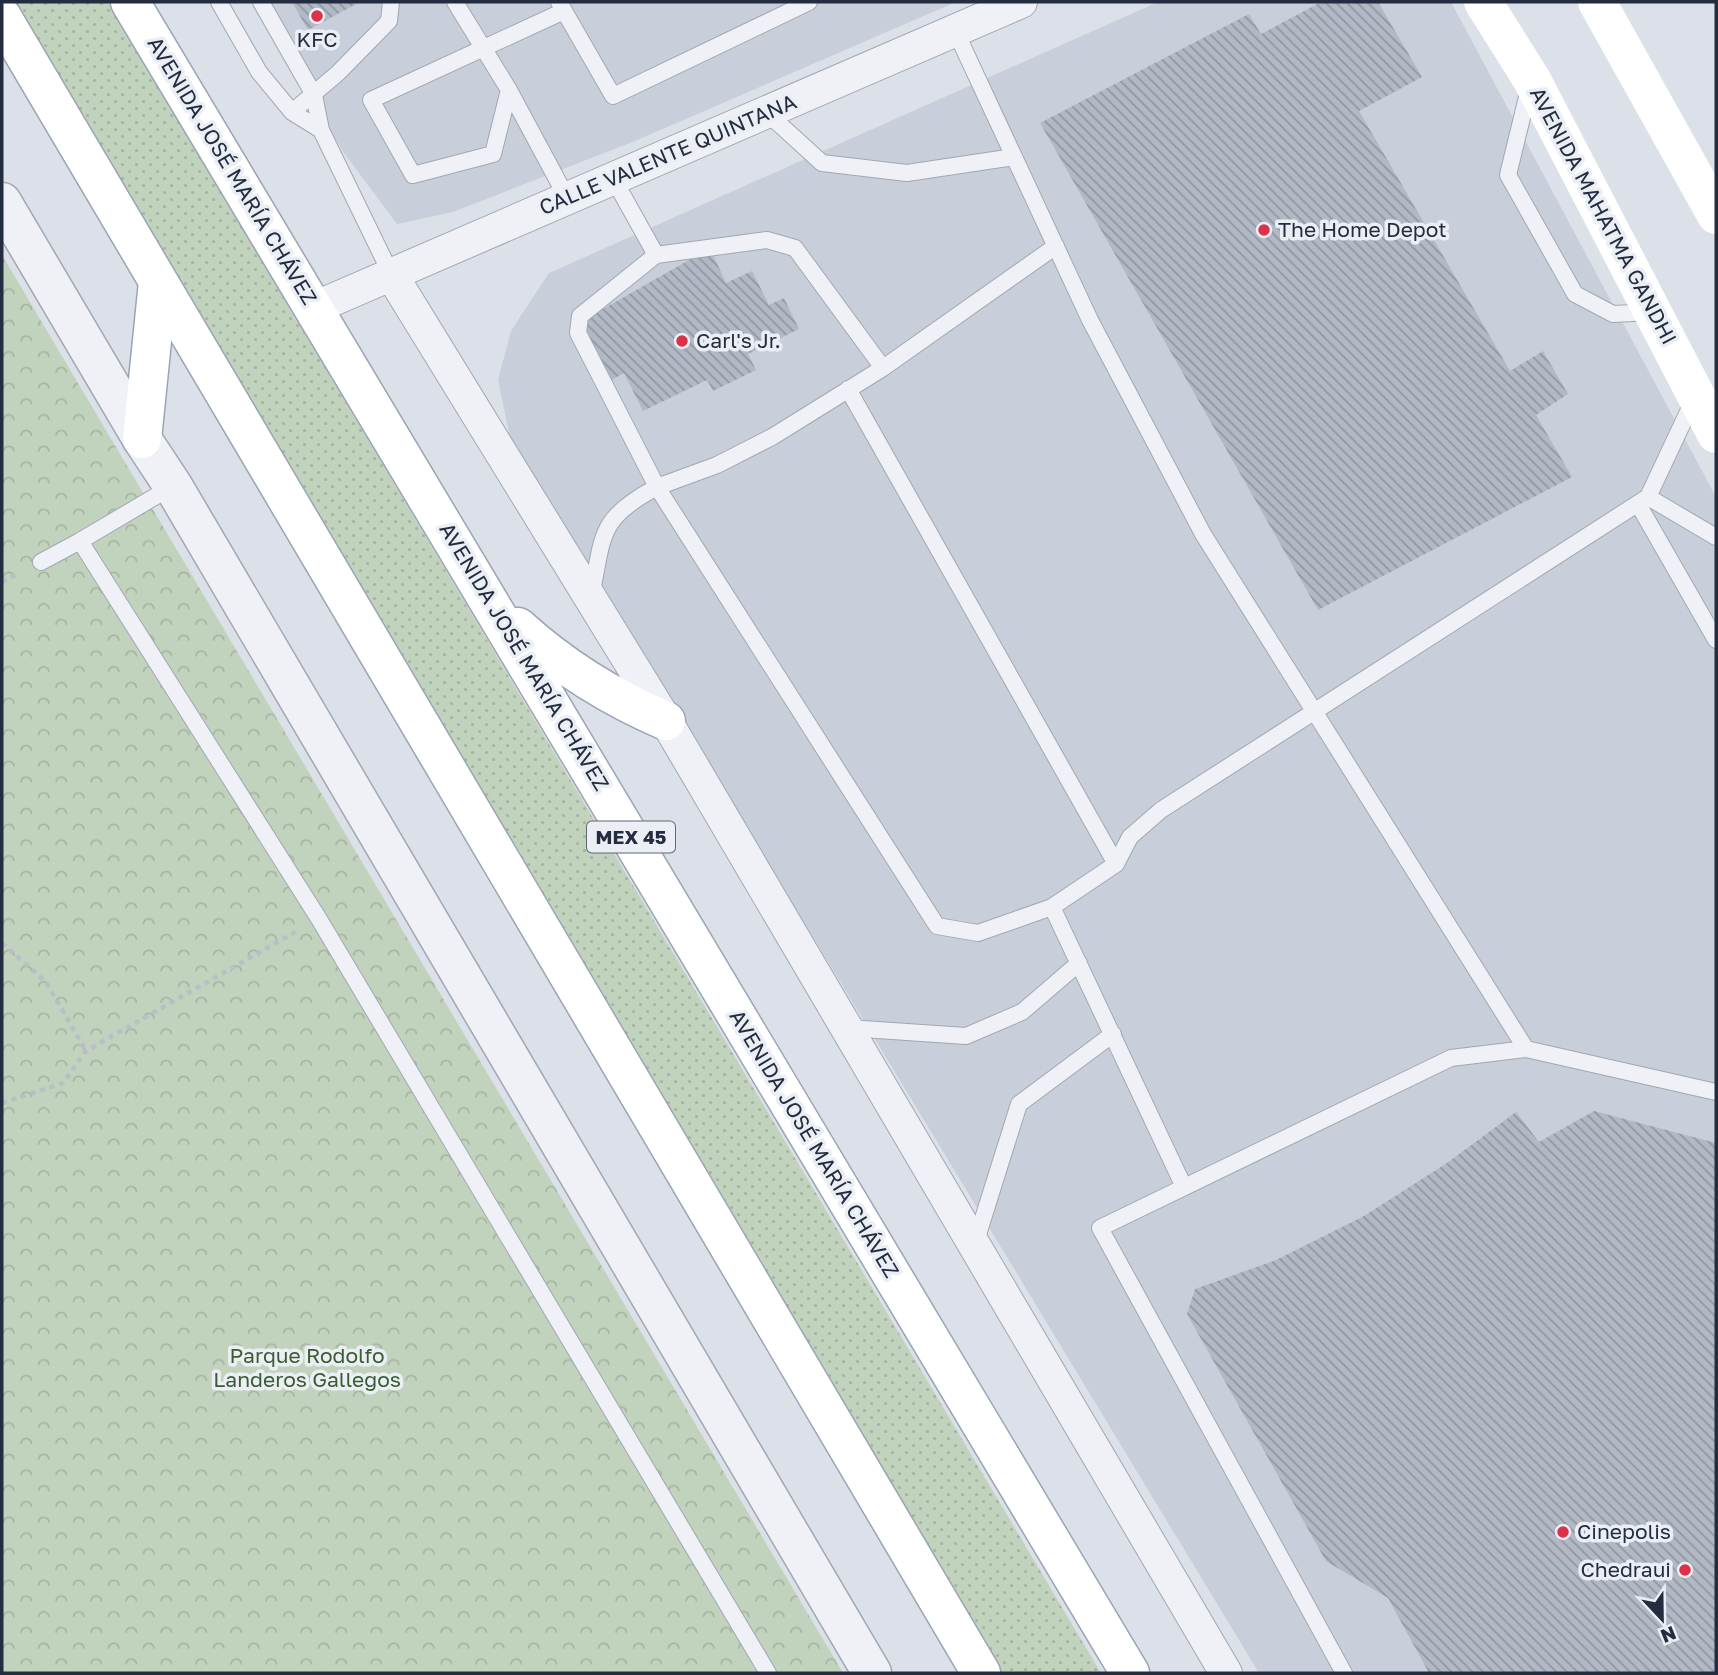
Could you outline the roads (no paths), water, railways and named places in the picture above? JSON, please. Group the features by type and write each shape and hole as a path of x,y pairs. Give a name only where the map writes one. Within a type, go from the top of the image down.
{"main road":[{"name":"AVENIDA JOSÉ MARÍA CHÁVEZ","path":"130,2 1130,1673"},
{"name":"AVENIDA MAHATMA GANDHI","path":"1483,2 1532,80 1716,434"},
{"path":"1597,2 1716,215"},
{"path":"2,17 981,1673"},
{"path":"142,439 158,282"},
{"path":"484,590 511,621 573,672 634,707 666,721"}],"street":[{"name":"CALLE VALENTE QUINTANA","path":"314,308 1021,2"},
{"path":"2,202 142,439 173,486 873,1673"},
{"path":"391,274 666,721 1226,1673"}],"lane":[{"path":"219,2 259,72 292,112 321,130"},
{"path":"261,2 293,53 314,95 321,130 391,274"},
{"path":"292,112 314,95 389,21 391,2"},
{"path":"455,2 509,90 567,198"},
{"path":"509,90 493,154 413,175 371,100 484,48 561,6 613,96 809,2"},
{"path":"955,30 1090,320 1203,534 1526,1049"},
{"path":"1532,80 1508,175 1575,294 1613,314 1654,312"},
{"path":"766,112 822,163 907,173 1014,157"},
{"path":"613,178 656,255"},
{"path":"883,368 795,247 767,240 656,255 580,316 578,332 657,487 937,926 978,933 1052,907 1116,864 1130,837 1161,810 1643,500 1696,394"},
{"path":"591,599 606,525 629,502 772,437 883,368 1056,246"},
{"path":"848,389 1116,864"},
{"path":"41,562 173,486"},
{"path":"1643,500 1716,537"},
{"path":"1643,500 1716,640"},
{"path":"80,541 319,919 768,1673"},
{"path":"1052,907 1184,1187"},
{"path":"848,1028 966,1036 1022,1012 1079,963"},
{"path":"975,1244 1019,1104 1113,1034"},
{"path":"1344,1673 1100,1228 1451,1058 1526,1049 1716,1092"}],"place":[{"name":"KFC","path":"317,16"},
{"name":"The Home Depot","path":"1264,230"},
{"name":"Carl's Jr.","path":"682,341"},
{"name":"Cinepolis","path":"1563,1532"},
{"name":"Chedraui","path":"1685,1570"}],"park label":[{"name":"Parque Rodolfo Landeros Gallegos","path":"307,1368"}]}
